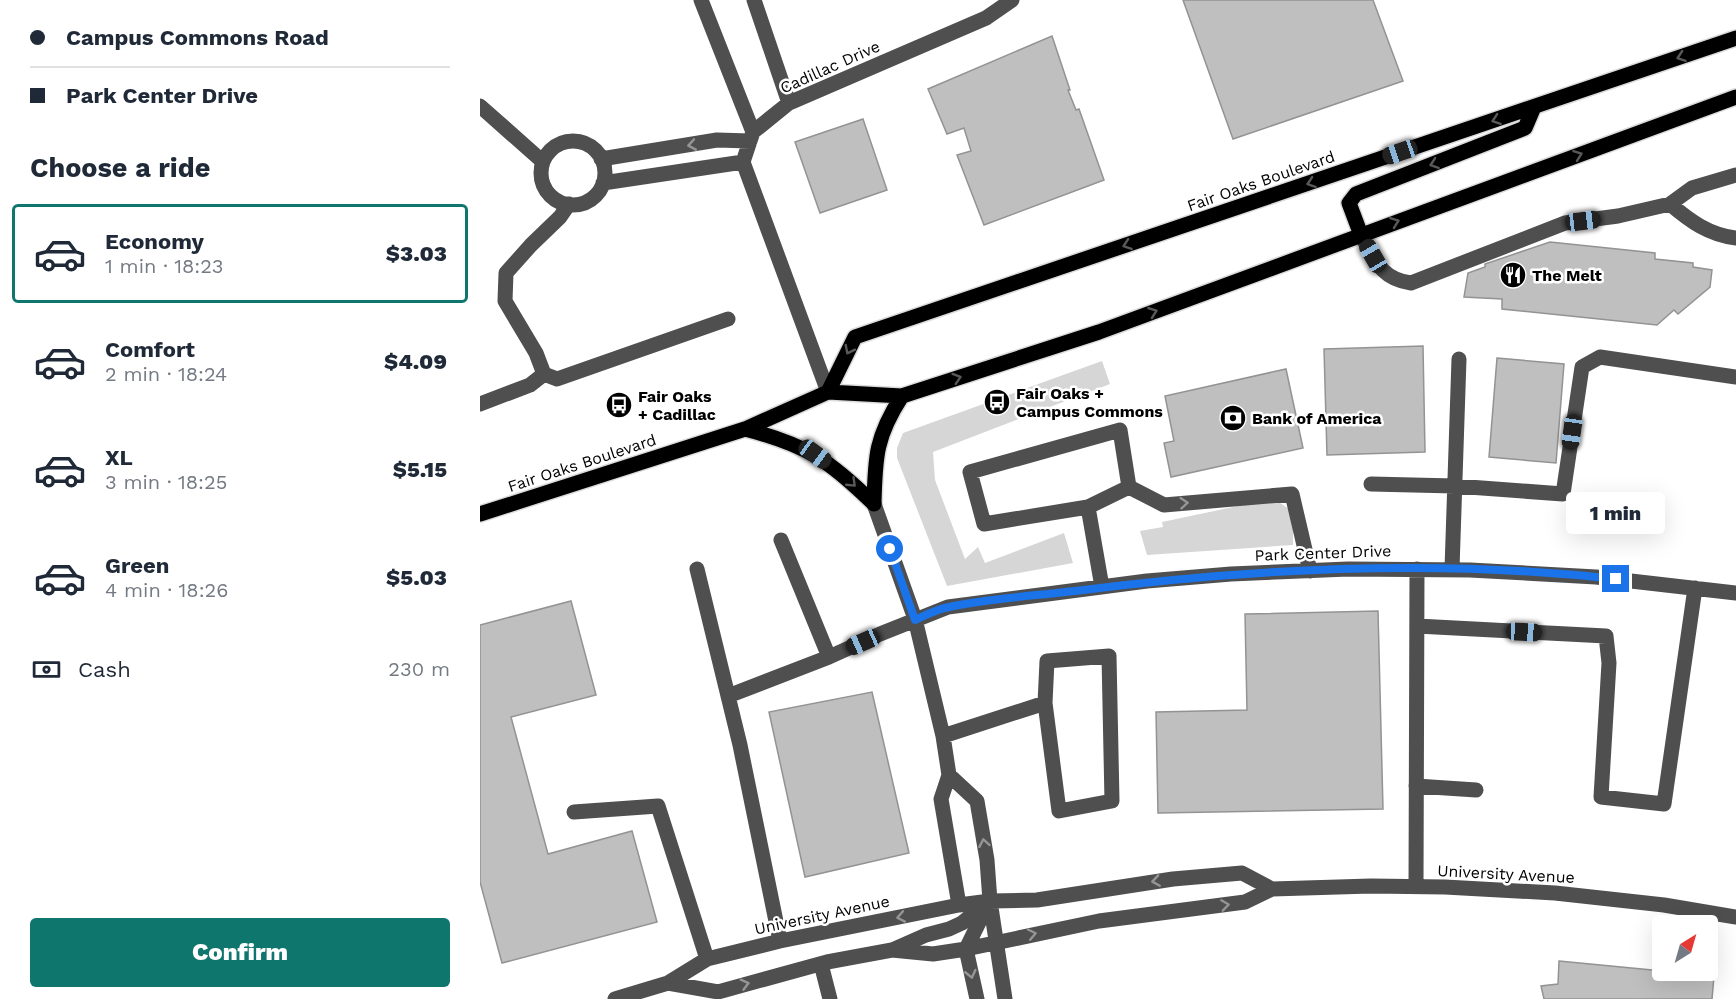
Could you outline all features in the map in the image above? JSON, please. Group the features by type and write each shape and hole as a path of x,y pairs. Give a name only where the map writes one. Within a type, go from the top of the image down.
{"main road":[{"name":"Fair Oaks Boulevard","path":"828,392 855,337 1736,39"},
{"name":"Fair Oaks Boulevard","path":"480,514 746,429 828,392 902,396 1099,332 1736,97"},
{"path":"1361,235 1349,203 1356,194 1525,128 1534,107"},
{"path":"874,504 875,454 885,422 902,396"},
{"path":"746,429 782,439 815,454 845,476 874,504"}],"street":[{"path":"700,0 751,137 743,162 828,392"},
{"path":"754,0 789,102"},
{"name":"Cadillac Drive","path":"751,137 789,102 986,18 1012,0"},
{"path":"480,106 542,161"},
{"path":"601,159 717,140 751,137"},
{"path":"579,140 599,152 601,159 606,174 598,195 579,206 556,202 542,184 542,161 557,144 579,140"},
{"path":"603,183 743,162"},
{"path":"1361,235 1382,273 1398,281 1411,283 1565,223 1618,216 1670,204 1692,188 1736,175"},
{"path":"569,204 560,217 531,244 506,273 505,301 536,353 544,374 557,379 728,320"},
{"path":"1670,204 1692,223 1722,237 1736,238"},
{"path":"1371,484 1455,486 1563,494 1582,367 1600,357 1736,377"},
{"path":"1452,570 1459,359"},
{"path":"480,404 530,385 544,374"},
{"path":"1120,430 1130,487 1088,507 984,524 970,472 1120,430"},
{"path":"1130,487 1164,505 1292,494 1310,571"},
{"path":"874,504 915,620 944,736 949,775 940,799 958,905"},
{"path":"1088,507 1102,587"},
{"path":"781,540 829,657"},
{"path":"697,569 728,696 780,941"},
{"path":"1416,887 1417,569"},
{"name":"Park Center Drive","path":"728,696 948,607 1102,587 1221,575 1417,569 1596,577 1736,593"},
{"path":"1416,626 1606,636 1609,663 1601,797 1664,804 1695,588"},
{"path":"1109,656 1112,801 1059,811 1045,703 1047,661 1109,656"},
{"path":"944,736 1045,703"},
{"path":"949,775 976,801 987,860 990,901 1005,999"},
{"path":"1416,786 1476,790"},
{"path":"574,812 658,806 707,958"},
{"name":"University Avenue","path":"615,999 668,983 707,958 958,905 990,901 1037,900 1173,879 1242,873 1272,889"},
{"name":"University Avenue","path":"892,950 933,954 966,949 1099,921 1245,902 1272,889 1416,887 1555,893 1664,905 1736,916"},
{"path":"977,999 966,949 990,901"},
{"name":"University Avenue","path":"668,983 718,992 820,964 892,950 926,935 949,929 976,913 990,901"},
{"path":"820,964 830,999"}],"shaded area":[{"path":"1102,361 1110,384 933,452 935,480 965,559 978,547 985,563 1064,533 1073,563 947,586 897,458 897,448 903,433"},
{"path":"1276,500 1293,512 1293,545 1147,555 1140,531 1163,527 1162,522"}],"building":[{"path":"1183,0 1373,0 1403,81 1233,139"},
{"path":"1052,36 1070,90 1068,90 1076,110 1079,109 1104,180 984,225 957,155 971,151 964,128 947,134 928,89"},
{"path":"863,119 887,190 820,213 795,142"},
{"path":"1550,242 1655,253 1655,259 1693,263 1693,267 1712,270 1710,287 1678,314 1674,310 1657,325 1502,309 1502,299 1464,297 1468,273 1485,267 1485,264"},
{"path":"1423,346 1425,452 1327,455 1324,349"},
{"path":"1497,358 1564,364 1556,463 1489,457"},
{"name":"Bank of America","path":"1286,369 1303,448 1171,477 1164,443 1174,441 1165,396"},
{"path":"571,601 596,695 511,717 548,854 632,831 657,922 502,963 480,882 480,625"},
{"path":"1378,611 1383,809 1158,813 1156,712 1247,710 1245,614"},
{"path":"872,692 909,853 805,877 769,712"},
{"path":"1559,961 1652,970 1652,981 1714,981 1712,999 1544,999 1541,986 1558,984"}],"place":[{"name":"The Melt","path":"1513,275"},
{"name":"Fair Oaks + Campus Commons","path":"997,402"},
{"name":"Fair Oaks + Cadillac","path":"619,405"},
{"name":"Bank of America","path":"1233,418"}],"route":[{"path":"890,549 915,620 948,607 1148,581 1231,574 1348,569 1470,570 1616,579"}]}
